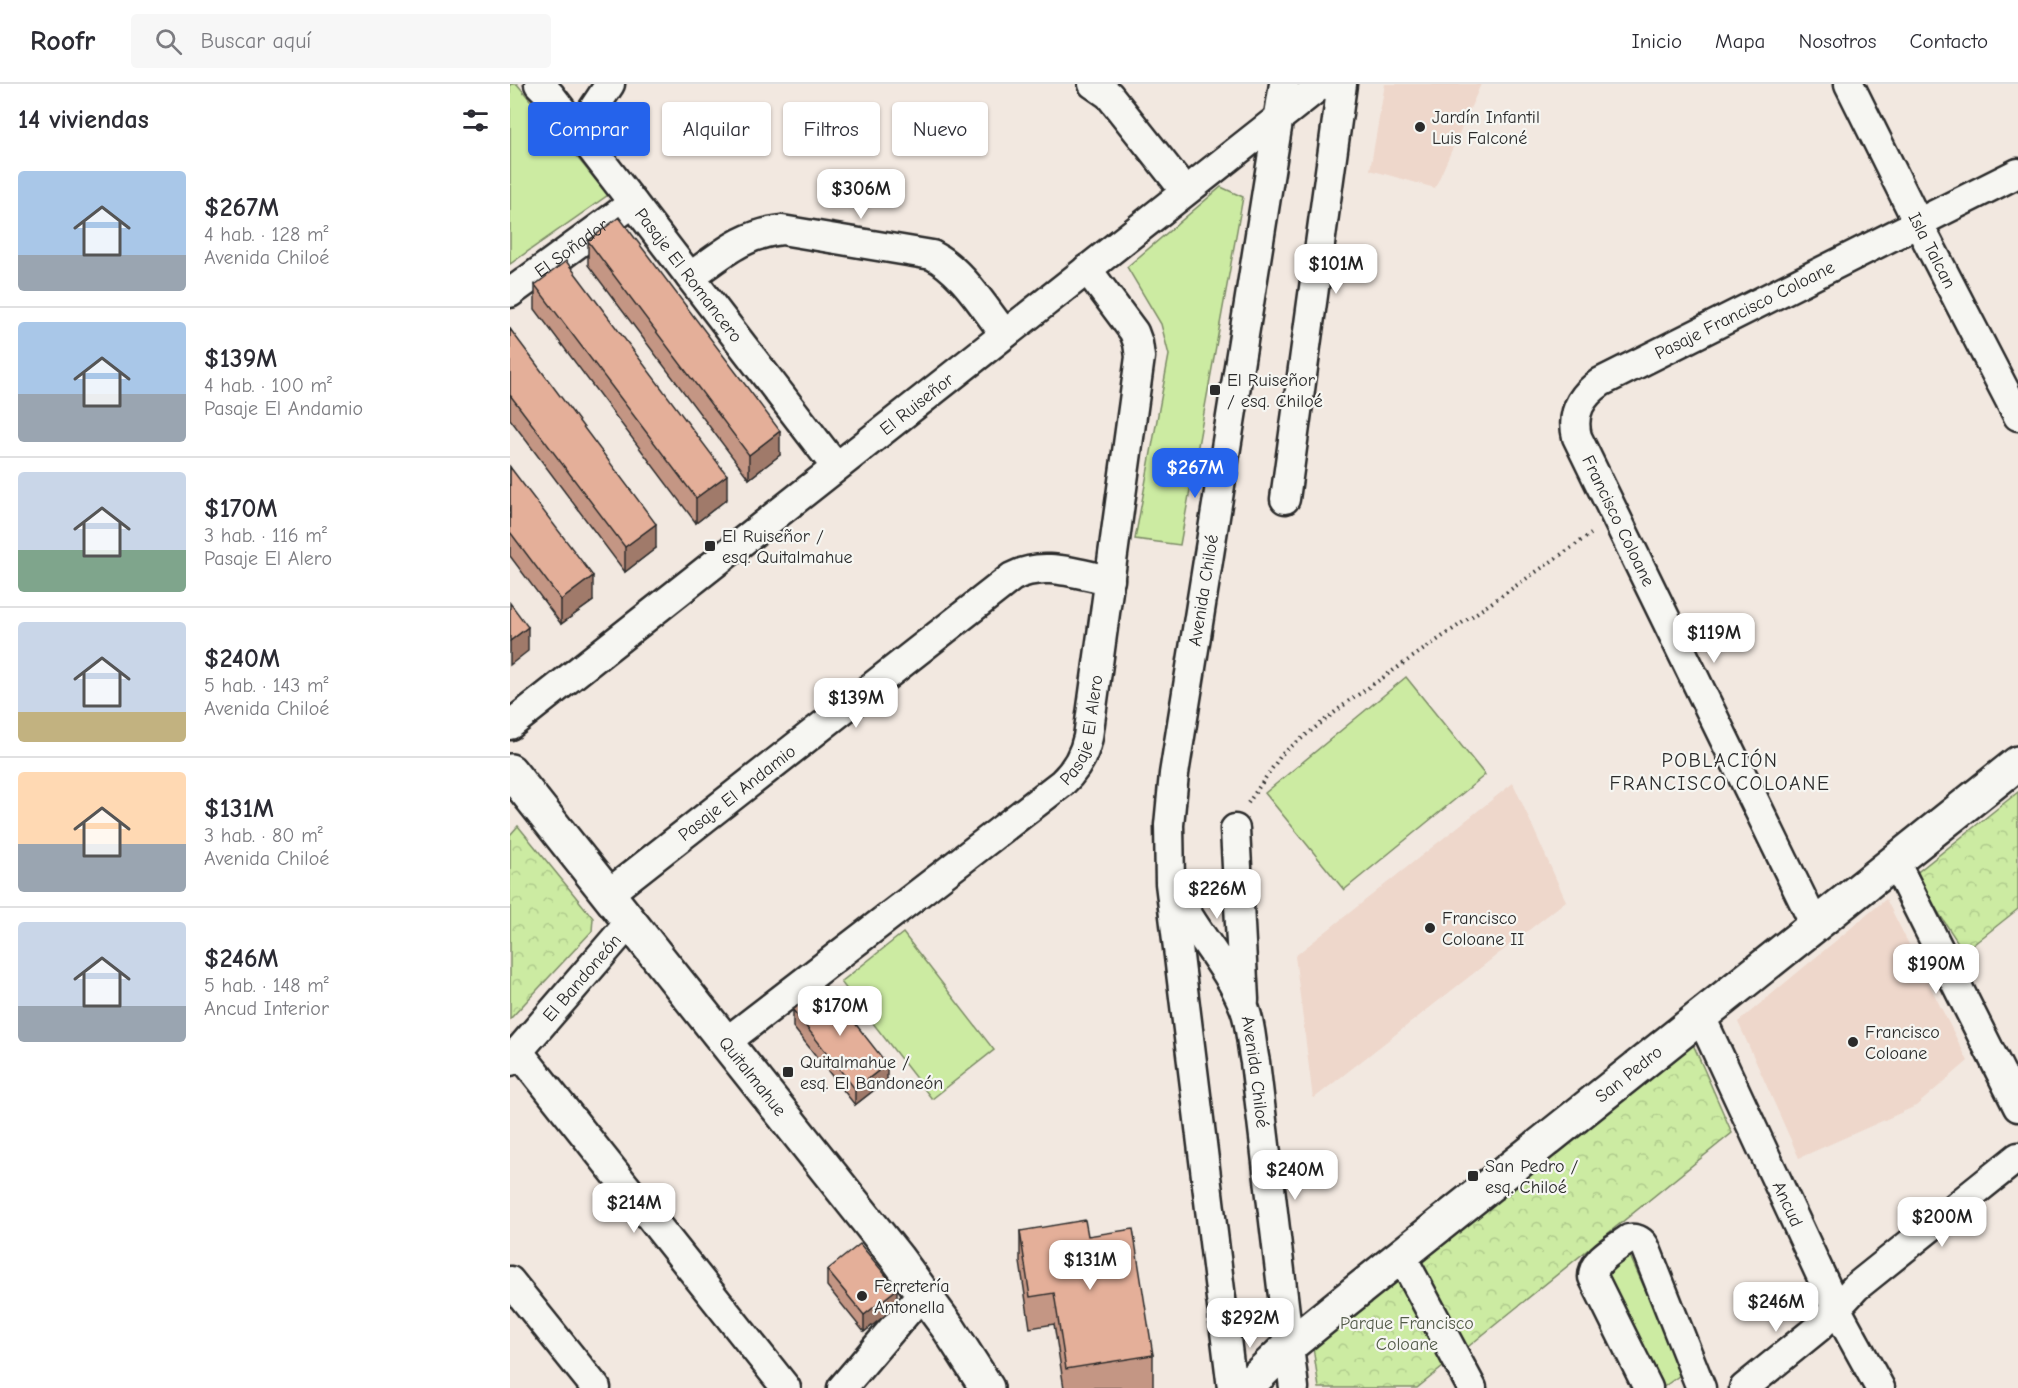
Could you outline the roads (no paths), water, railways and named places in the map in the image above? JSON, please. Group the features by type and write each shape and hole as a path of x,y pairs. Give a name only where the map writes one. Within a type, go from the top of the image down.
{"street":[{"name":"Pasaje El Romancero","path":"540,84 554,102"},
{"path":"598,102 610,84"},
{"path":"1093,84 1109,95 1185,192"},
{"name":"Avenida Chiloé","path":"1232,1388 1170,883 1169,825 1171,796 1284,84"},
{"name":"El Ruiseñor","path":"510,725 1322,84"},
{"path":"1285,499 1342,84"},
{"name":"Isla Talcan","path":"1849,84 2018,416"},
{"name":"Pasaje El Romancero","path":"597,156 836,467"},
{"name":"Pasaje Francisco Coloane","path":"1578,406 1583,397 1600,382 2018,173"},
{"name":"El Soñador","path":"510,293 633,203"},
{"path":"690,278 736,243 767,232 782,230 932,255 956,272 1005,334"},
{"name":"Pasaje El Alero","path":"726,1042 1062,783 1072,774 1085,751 1140,357 1134,332 1087,269"},
{"name":"Francisco Coloane","path":"1578,406 1575,426 1577,437 1815,925"},
{"name":"Pasaje El Andamio","path":"608,894 1012,577 1032,569 1043,568 1110,580"},
{"name":"San Pedro","path":"1245,1388 1289,1346 1401,1255 2018,763"},
{"name":"Quitalmahue","path":"510,771 923,1293 987,1388"},
{"path":"1235,829 1245,1008"},
{"path":"1895,862 2018,1107"},
{"name":"Avenida Chiloé","path":"1170,883 1184,911 1232,982 1245,1008 1255,1062 1294,1388"},
{"name":"El Bandoneón","path":"514,1056 630,922"},
{"name":"Ancud","path":"1701,1017 1836,1308 1880,1388"},
{"path":"514,1056 786,1388"},
{"path":"1744,1388 1818,1328 1857,1287 2018,1157"},
{"path":"1648,1388 1593,1278 1593,1271 1598,1262 1629,1239 1640,1241 1647,1248 1701,1388"},
{"path":"1401,1255 1472,1388"},
{"path":"510,1281 596,1388"},
{"path":"842,1388 923,1293"}],"place":[{"name":"Jardín Infantil Luis Falconé","path":"1420,127"},
{"name":"El Ruiseñor / esq. Chiloé","path":"1215,390"},
{"name":"El Ruiseñor / esq. Quitalmahue","path":"710,546"},
{"name":"Francisco Coloane II","path":"1430,928"},
{"name":"Francisco Coloane","path":"1853,1042"},
{"name":"Quitalmahue / esq. El Bandoneón","path":"788,1072"},
{"name":"San Pedro / esq. Chiloé","path":"1473,1176"},
{"name":"Ferretería Antonella","path":"862,1296"}],"district":[{"name":"POBLACIÓN FRANCISCO COLOANE","path":"1720,772"}],"park label":[{"name":"Parque Francisco Coloane","path":"1407,1333"}]}
